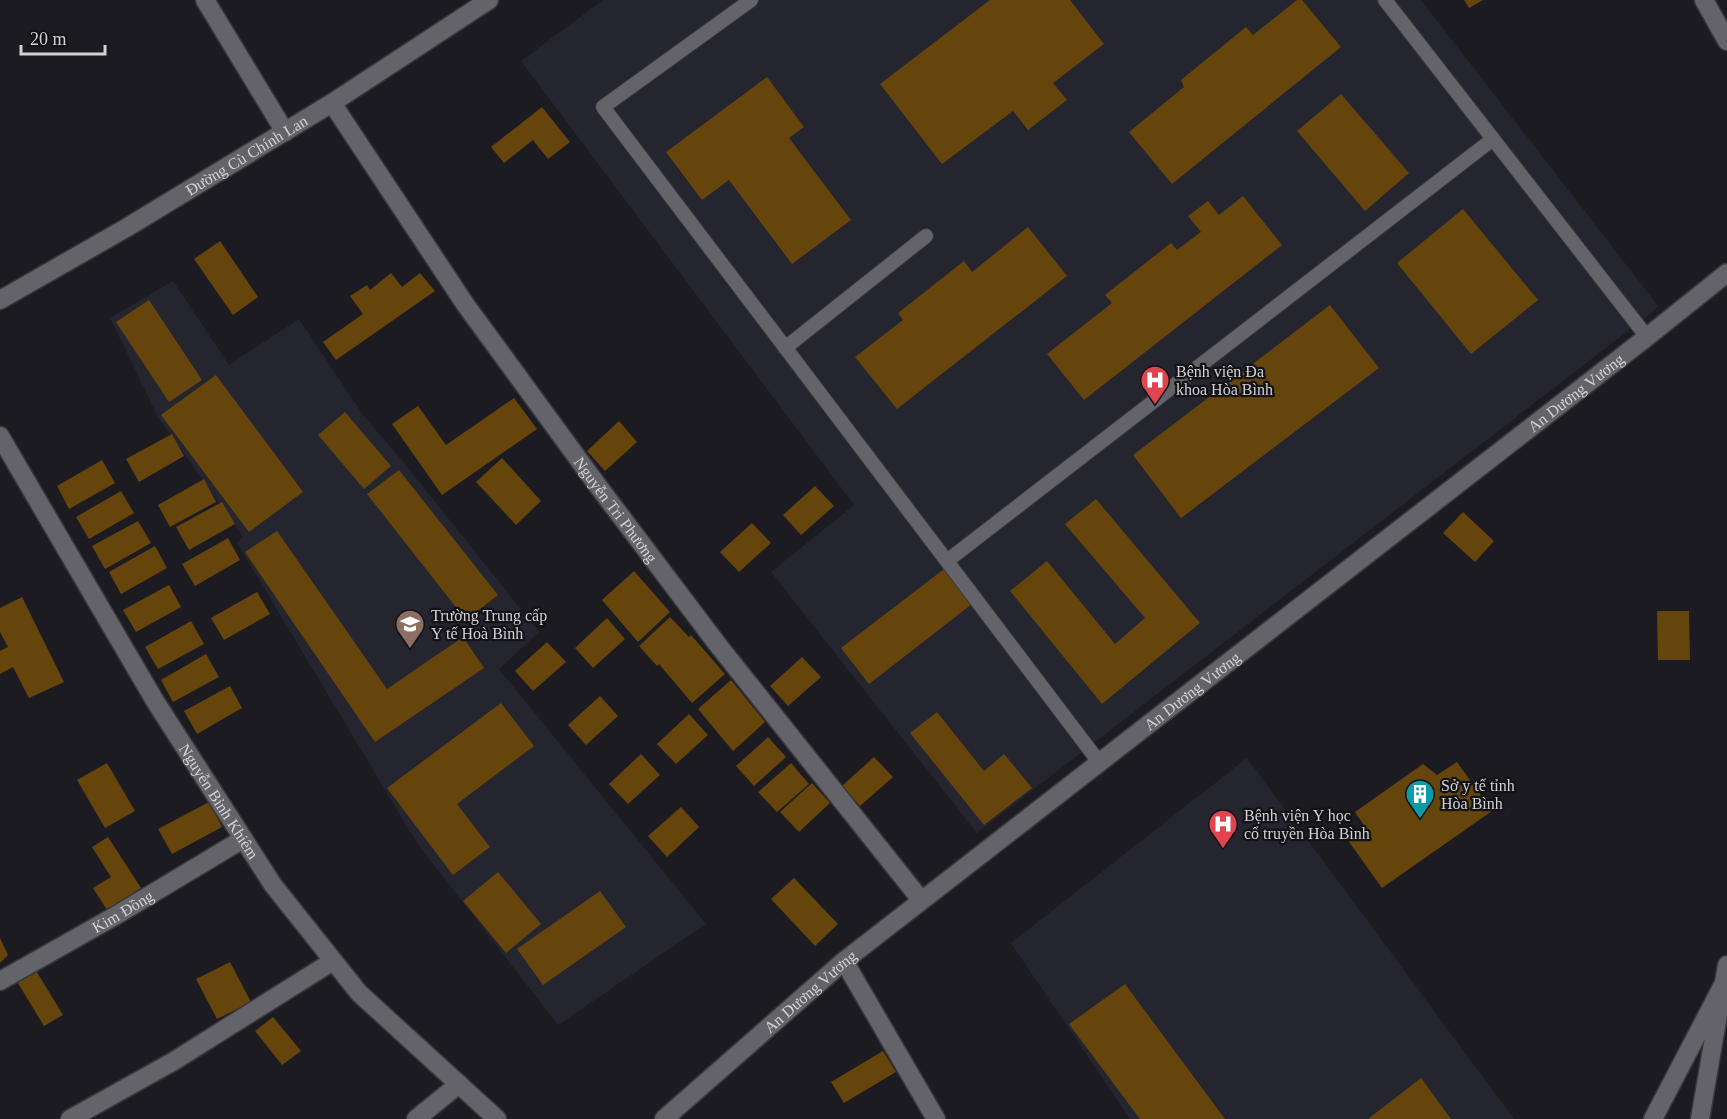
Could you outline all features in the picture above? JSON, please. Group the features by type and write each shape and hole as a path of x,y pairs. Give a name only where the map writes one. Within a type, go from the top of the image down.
{"street":[{"path":"205,0 285,132"},
{"name":"Đường Cù Chính Lan","path":"0,300 126,228 285,132 489,0"},
{"path":"1704,0 1727,41"},
{"name":"Nguyễn Tri Phương","path":"332,103 465,304 598,486 718,645 921,900"},
{"name":"An Dương Vương","path":"664,1119 844,961 1727,273"},
{"name":"Nguyễn Bỉnh Khiêm","path":"0,436 155,701 273,885 359,993 497,1119"},
{"name":"Kim Đồng","path":"0,981 115,916 243,839"},
{"path":"70,1119 174,1061 333,961"},
{"path":"844,961 936,1119"},
{"path":"1700,1119 1721,1032 1725,974"},
{"path":"1653,1119 1725,974"},
{"path":"416,1119 459,1084"}],"lane":[{"path":"751,0 603,106 1099,762"},
{"path":"1385,0 1647,337"},
{"path":"947,561 1493,139"},
{"path":"785,348 926,236"}],"shaded area":[{"name":"Bệnh viện Đa khoa Hòa Bình","path":"603,0 1421,0 1659,307 977,833 771,572 854,505 521,61"},
{"name":"Trường Trung cấp Y tế Hoà Bình","path":"173,281 229,365 299,319 363,415 539,632 499,669 706,924 558,1025 417,843 237,543 243,537 158,417 110,318"},
{"name":"Bệnh viện Y học cổ truyền Hòa Bình","path":"1247,758 1514,1119 1130,1119 1011,943"}],"building":[{"path":"990,0 1070,0 1104,44 1053,83 1067,100 1028,130 1013,111 942,164 880,84"},
{"path":"1297,0 1302,0 1341,47 1172,184 1129,132 1184,87 1181,80 1246,27 1253,35"},
{"path":"1464,0 1483,0 1469,8"},
{"path":"767,77 804,127 789,138 851,220 792,264 729,180 702,200 666,152"},
{"path":"1341,94 1409,173 1365,211 1297,131"},
{"path":"542,107 570,142 548,159 533,140 504,163 491,147"},
{"path":"1243,196 1282,245 1084,400 1047,354 1112,303 1105,295 1171,243 1177,250 1201,232 1188,216 1208,201 1219,215"},
{"path":"1463,209 1538,300 1471,354 1397,263"},
{"path":"1028,227 1067,276 897,409 855,357 903,320 898,313 964,261 972,272"},
{"path":"220,241 258,297 233,315 194,259"},
{"path":"391,273 402,287 420,273 435,291 336,360 323,342 363,314 350,296 367,285 370,290"},
{"path":"149,300 202,380 169,402 116,322"},
{"path":"1330,305 1379,368 1181,518 1133,455"},
{"path":"216,375 303,492 249,532 161,415"},
{"path":"514,398 537,429 442,495 392,424 418,406 446,445"},
{"path":"345,412 391,466 364,489 318,435"},
{"path":"619,421 637,442 605,471 587,451"},
{"path":"172,434 184,456 139,482 126,459"},
{"path":"502,458 541,501 516,525 476,482"},
{"path":"102,460 115,483 69,509 57,486"},
{"path":"399,470 498,595 466,620 367,494"},
{"path":"204,479 216,502 170,527 158,505"},
{"path":"815,486 834,506 801,535 783,515"},
{"path":"121,491 134,513 89,539 76,517"},
{"path":"1096,499 1200,623 1102,704 1010,591 1047,561 1115,644 1145,618 1065,524"},
{"path":"222,502 235,524 189,550 176,527"},
{"path":"1463,512 1494,541 1475,562 1443,533"},
{"path":"138,521 151,543 105,569 92,546"},
{"path":"752,523 771,543 739,572 720,552"},
{"path":"277,531 387,689 463,637 484,668 375,742 245,552"},
{"path":"228,538 240,560 195,586 182,564"},
{"path":"155,546 167,568 121,594 109,572"},
{"path":"944,569 972,604 869,684 841,648"},
{"path":"634,571 670,612 638,642 602,600"},
{"path":"169,585 181,607 136,632 123,610"},
{"path":"257,592 270,614 224,640 211,618"},
{"path":"22,597 64,682 29,698 13,667 0,674 0,651 8,647 0,632 0,608"},
{"path":"1657,611 1689,611 1690,660 1658,660"},
{"path":"670,617 689,637 691,635 725,674 692,703 659,664 657,666 639,646"},
{"path":"607,618 625,639 593,668 575,648"},
{"path":"191,621 204,644 158,669 145,647"},
{"path":"547,642 566,662 533,691 515,671"},
{"path":"206,654 219,677 173,702 161,680"},
{"path":"802,657 821,677 788,706 770,686"},
{"path":"731,680 765,722 733,751 698,709"},
{"path":"230,686 242,708 197,734 184,711"},
{"path":"600,696 618,716 586,745 568,725"},
{"path":"501,703 534,746 457,804 490,847 453,875 387,788"},
{"path":"937,712 984,771 1004,754 1032,788 984,825 910,733"},
{"path":"689,714 708,735 676,764 657,744"},
{"path":"768,737 786,757 754,786 736,766"},
{"path":"641,754 660,775 628,804 609,784"},
{"path":"874,757 893,777 860,806 842,786"},
{"name":"Sở y tế tỉnh Hòa Bình","path":"1457,762 1492,811 1382,888 1347,839 1365,827 1355,812 1423,764 1437,775"},
{"path":"107,763 135,811 105,828 77,780"},
{"path":"791,763 809,784 777,812 758,792"},
{"path":"812,783 830,803 799,832 780,812"},
{"path":"209,802 222,827 172,854 158,829"},
{"path":"681,807 699,827 667,857 648,836"},
{"path":"108,837 141,888 107,910 93,888 111,877 92,847"},
{"path":"498,872 541,924 506,953 463,901"},
{"path":"794,878 838,924 815,946 771,899"},
{"path":"600,891 626,927 543,985 517,949"},
{"path":"0,938 8,955 0,963"},
{"path":"230,962 251,1002 217,1019 196,979"},
{"path":"35,969 63,1015 44,1026 16,980"},
{"path":"1125,984 1225,1119 1140,1119 1069,1024"},
{"path":"273,1017 301,1051 282,1065 255,1031"},
{"path":"883,1051 896,1072 844,1103 831,1082"},
{"path":"1421,1078 1451,1119 1368,1119"}],"place":[{"name":"Bệnh viện Đa khoa Hòa Bình","path":"1155,406"},
{"name":"Trường Trung cấp Y tế Hoà Bình","path":"410,650"},
{"name":"Sở y tế tỉnh Hòa Bình","path":"1420,820"},
{"name":"Bệnh viện Y học cổ truyền Hòa Bình","path":"1223,850"}]}
